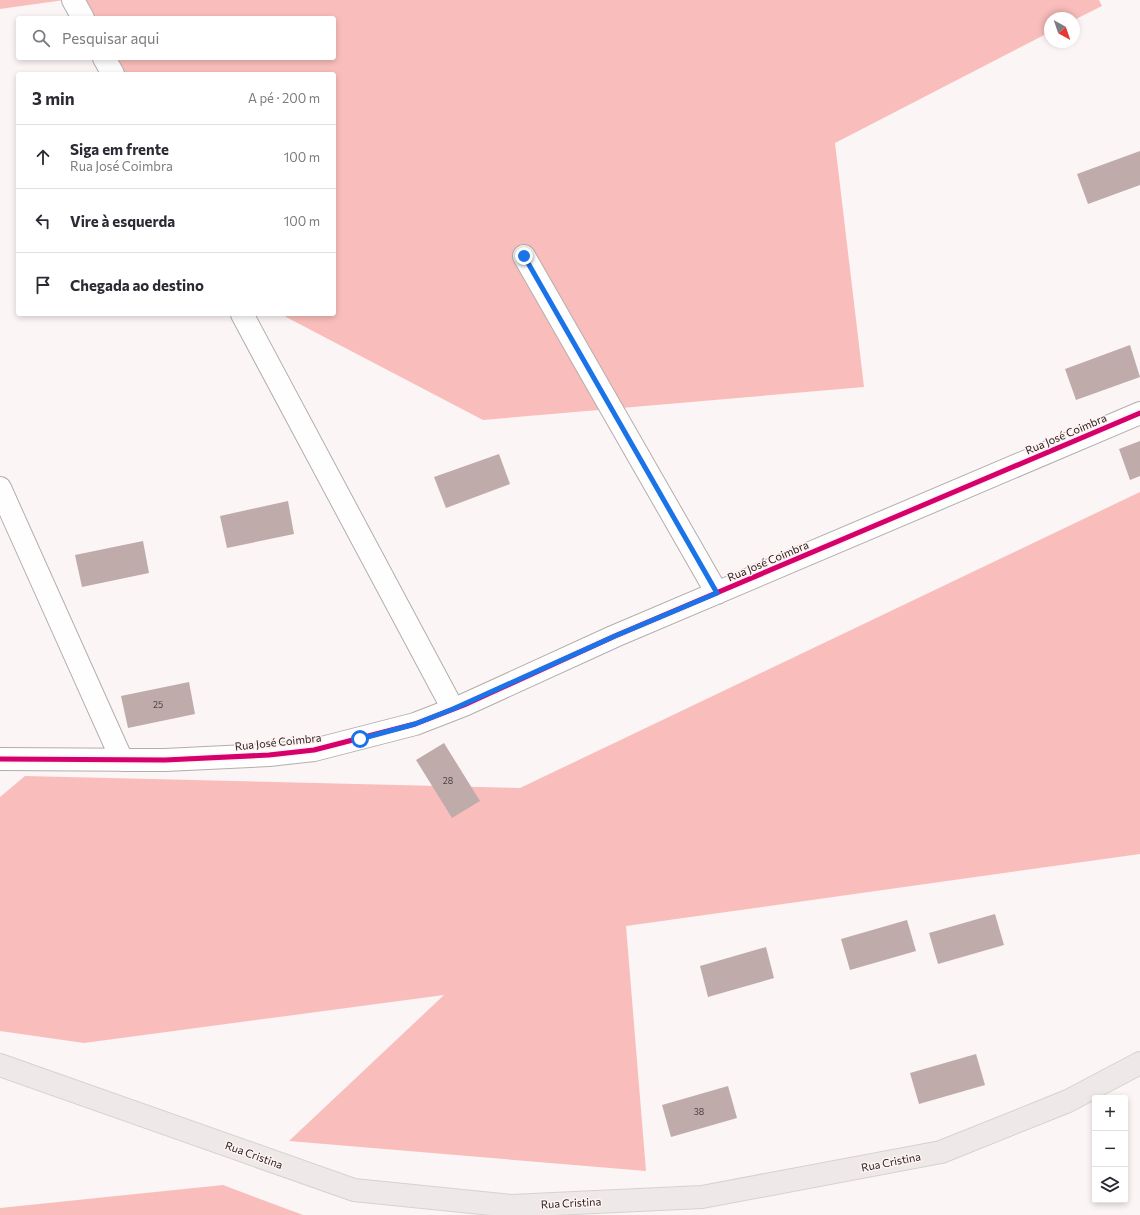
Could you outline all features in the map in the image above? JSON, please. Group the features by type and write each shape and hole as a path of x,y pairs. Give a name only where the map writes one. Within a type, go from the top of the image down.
{"main road":[{"name":"Rua Cristina","path":"0,1065 354,1190 511,1206 702,1197 941,1152 1068,1101 1140,1063"}],"street":[{"path":"73,0 82,16"},
{"path":"105,60 112,72"},
{"path":"524,256 717,593"},
{"path":"243,316 453,709"},
{"name":"Rua José Coimbra","path":"0,759 165,760 269,755 314,750 415,724 453,709 615,636 1140,414"},
{"path":"0,488 122,760"}],"shaded area":[{"path":"0,0 64,0 0,9"},
{"path":"68,0 1099,0 1102,6 1080,17 1080,12 1044,12 1044,35 835,143 864,387 483,420 286,317 336,316 336,72 118,72 109,60 336,60 336,16 80,16"},
{"path":"1140,492 1140,854 626,926 646,1171 289,1141 444,995 84,1043 0,1031 0,797 25,776 520,788"},
{"path":"223,1185 303,1215 0,1215 0,1208"}],"building":[{"path":"1140,151 1140,185 1088,204 1077,174"},
{"path":"1130,345 1140,377 1076,400 1065,369"},
{"path":"1140,441 1140,476 1130,480 1119,449"},
{"path":"499,454 510,484 446,508 434,477"},
{"path":"288,501 294,534 227,548 220,516"},
{"path":"143,541 149,573 82,587 75,555"},
{"path":"189,682 195,714 128,728 121,696"},
{"path":"444,743 480,801 452,818 416,760"},
{"path":"995,914 1004,945 938,964 929,933"},
{"path":"907,920 916,951 850,970 841,939"},
{"path":"766,947 774,978 708,997 700,966"},
{"path":"976,1054 985,1085 919,1104 910,1073"},
{"path":"728,1086 737,1118 671,1137 662,1105"}],"cycle path":[{"path":"0,759 165,760 269,755 314,750 415,724 464,705 615,636 1140,413"}],"route":[{"path":"360,739 415,724 464,705 615,636 717,593 524,256"}]}
